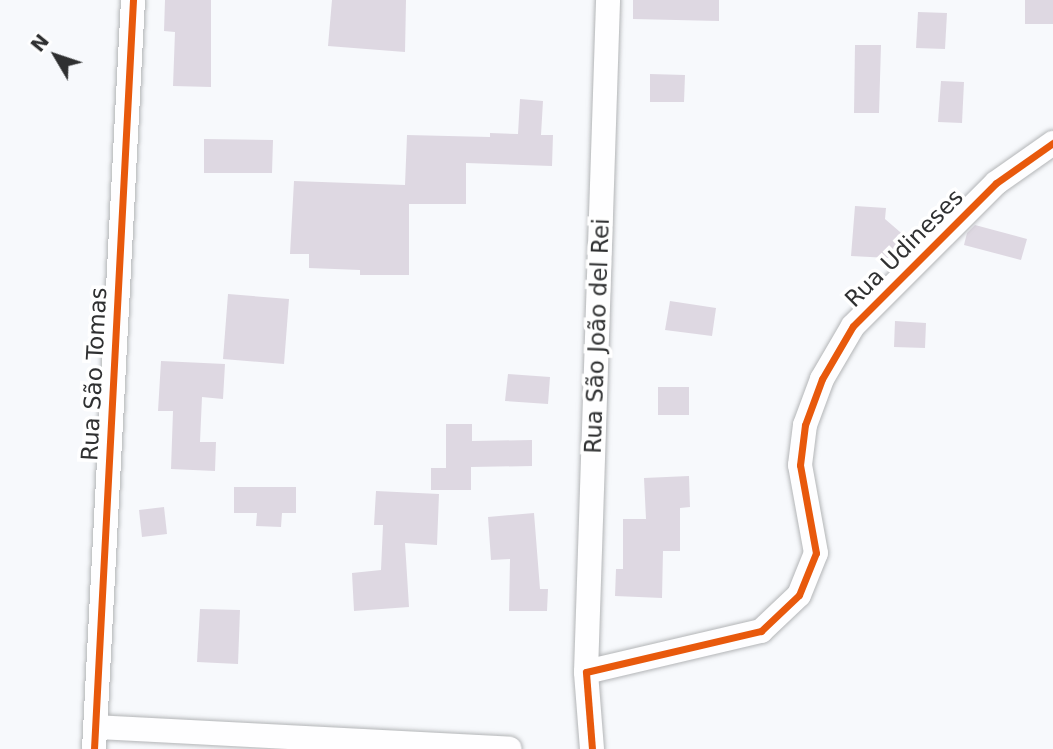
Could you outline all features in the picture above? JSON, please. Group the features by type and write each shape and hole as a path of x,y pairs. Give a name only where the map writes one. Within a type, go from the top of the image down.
{"street":[{"name":"Rua São Tomas","path":"95,738 132,0"},
{"name":"Rua São João del Rei","path":"586,672 608,0"},
{"name":"Rua Udineses","path":"586,672 761,631 799,595 816,553 800,465 806,425 822,379 853,326 996,183 1053,143"},
{"path":"586,672 592,749"},
{"path":"95,738 509,749"}],"building":[{"path":"165,0 211,0 211,87 173,86 175,32 164,31"},
{"path":"332,0 406,0 405,52 328,46"},
{"path":"633,0 719,0 719,21 633,19"},
{"path":"1025,0 1053,0 1053,24 1025,24"},
{"path":"918,12 947,13 945,49 916,48"},
{"path":"855,45 881,45 879,113 854,113"},
{"path":"650,74 685,75 684,102 650,102"},
{"path":"941,81 964,82 962,123 938,122"},
{"path":"520,99 543,101 541,135 553,135 552,166 466,163 466,204 409,204 409,275 360,275 360,270 309,268 309,254 290,254 294,181 405,185 407,135 490,137 490,133 518,134"},
{"path":"204,139 273,140 272,173 204,173"},
{"path":"855,206 886,208 885,219 907,238 889,258 851,256"},
{"path":"975,225 1027,239 1021,260 964,245 967,233"},
{"path":"228,294 289,299 284,364 223,359"},
{"path":"670,301 716,308 712,336 665,330"},
{"path":"895,321 926,323 925,348 894,347"},
{"path":"161,361 225,364 223,399 202,397 200,442 216,442 215,471 171,469 173,411 158,411"},
{"path":"508,374 550,377 548,404 505,401"},
{"path":"658,387 689,387 689,415 658,415"},
{"path":"446,424 472,424 472,441 532,440 532,466 471,467 471,490 431,490 431,468 446,468"},
{"path":"689,476 690,507 680,508 680,551 663,551 662,598 615,596 616,569 623,569 623,519 646,519 644,478"},
{"path":"234,487 296,487 296,513 282,513 281,527 256,526 257,513 234,513"},
{"path":"376,491 439,494 437,545 405,543 409,607 354,611 352,573 381,570 383,525 374,525"},
{"path":"164,507 167,534 142,537 139,510"},
{"path":"534,513 540,589 548,589 547,611 509,611 510,559 491,560 488,517"},
{"path":"200,609 240,610 238,664 197,662"}],"cycle path":[{"path":"94,749 133,0"},
{"path":"592,749 586,672 761,631 799,595 816,553 800,465 805,425 822,379 853,326 996,183 1053,143"}]}
